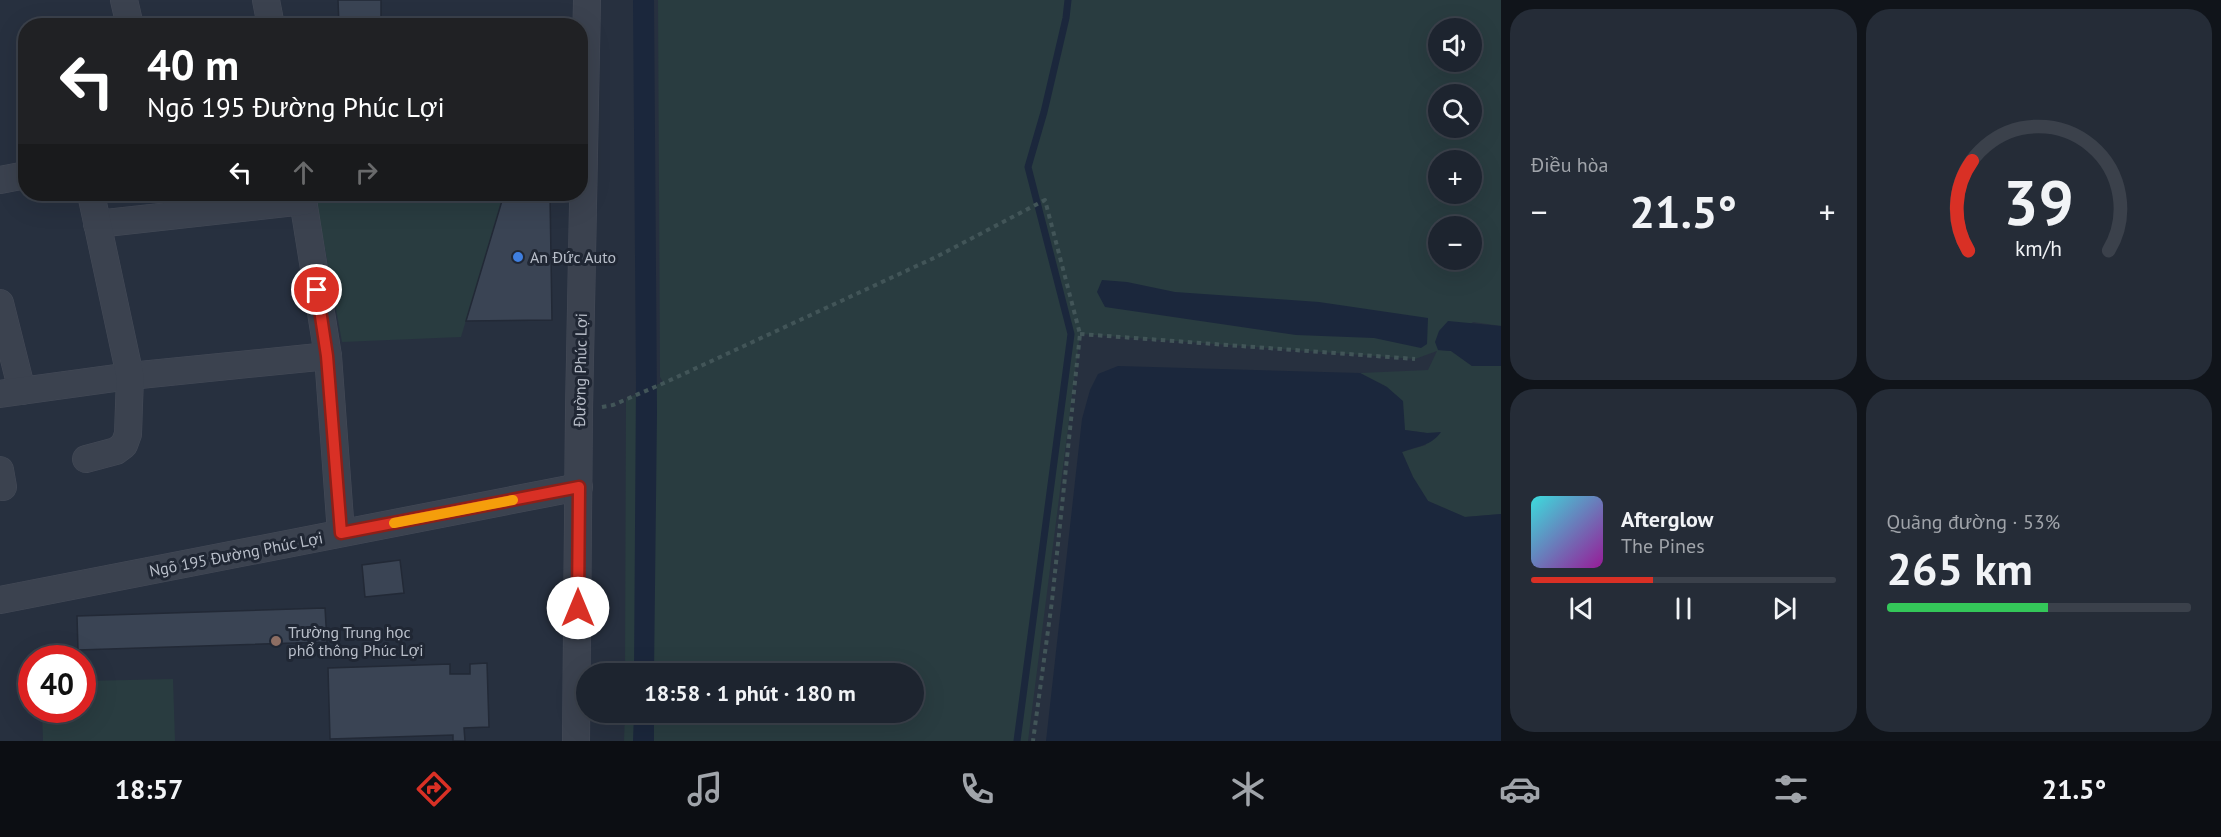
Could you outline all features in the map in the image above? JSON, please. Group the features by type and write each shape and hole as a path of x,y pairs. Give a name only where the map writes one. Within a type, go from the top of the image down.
{"street":[{"path":"124,0 128,18"},
{"path":"266,0 269,18"},
{"name":"Đường Phúc Lợi","path":"587,0 587,18"},
{"path":"0,180 18,177"},
{"path":"86,459 116,451 124,445 129,435 130,376 92,201"},
{"path":"97,224 272,201"},
{"path":"304,201 327,356 341,533"},
{"name":"Đường Phúc Lợi","path":"576,741 584,201"},
{"path":"0,303 11,392 130,376 327,356"},
{"name":"Ngõ 195 Đường Phúc Lợi","path":"0,600 579,487"}],"path":[{"path":"613,405 664,384 936,257 1045,200 1080,334 1052,601 1033,741"},
{"path":"1080,334 1415,359"}],"green space":[{"path":"658,0 1501,0 1501,326 1473,322 1438,350 1451,351 1472,366 1501,366 1501,514 1465,517 1428,501 1413,477 1402,452 1426,445 1427,433 1404,430 1387,387 1360,373 1428,370 1437,351 1415,359 1080,334 1028,741 624,741 625,723 924,723 924,663 625,663 626,399 663,382 660,377"},
{"path":"316,201 502,201 461,337 342,342"},
{"path":"173,679 175,741 43,741 42,723 96,723 96,681"}],"water":[{"path":"633,0 654,0 657,412 654,663 634,663 636,382"},
{"path":"1102,280 1127,282 1175,292 1319,302 1428,318 1427,344 1421,348 1374,338 1296,335 1105,307 1097,292"},
{"path":"1448,321 1501,326 1501,366 1472,366 1451,351 1438,350 1435,342 1439,331"},
{"path":"1118,366 1360,373 1387,387 1403,401 1405,430 1441,432 1428,443 1402,452 1413,477 1428,501 1465,517 1501,514 1501,741 1046,741 1082,419 1090,390 1098,374"},
{"path":"634,723 654,723 654,741 633,741"}],"building":[{"path":"338,0 381,0 381,18 339,18"},
{"name":"An Đức Auto","path":"502,201 550,201 552,320 466,321"},
{"path":"400,560 404,593 365,597 362,565"},
{"path":"325,608 327,642 96,649 96,645 78,645 77,616"},
{"path":"487,663 489,727 464,728 465,741 453,741 453,735 330,739 328,668 450,664 450,674 470,674 470,664"}],"waterway":[{"path":"1017,741 1071,334 1028,167 1044,112 1066,18 1068,0"}],"slow traffic":[{"path":"394,523 513,500"}],"place":[{"name":"An Đức Auto","path":"518,257"},
{"name":"Trường Trung học phổ thông Phúc Lợi","path":"276,641"}],"route":[{"path":"317,290 327,356 341,533 579,487 578,608"}]}
